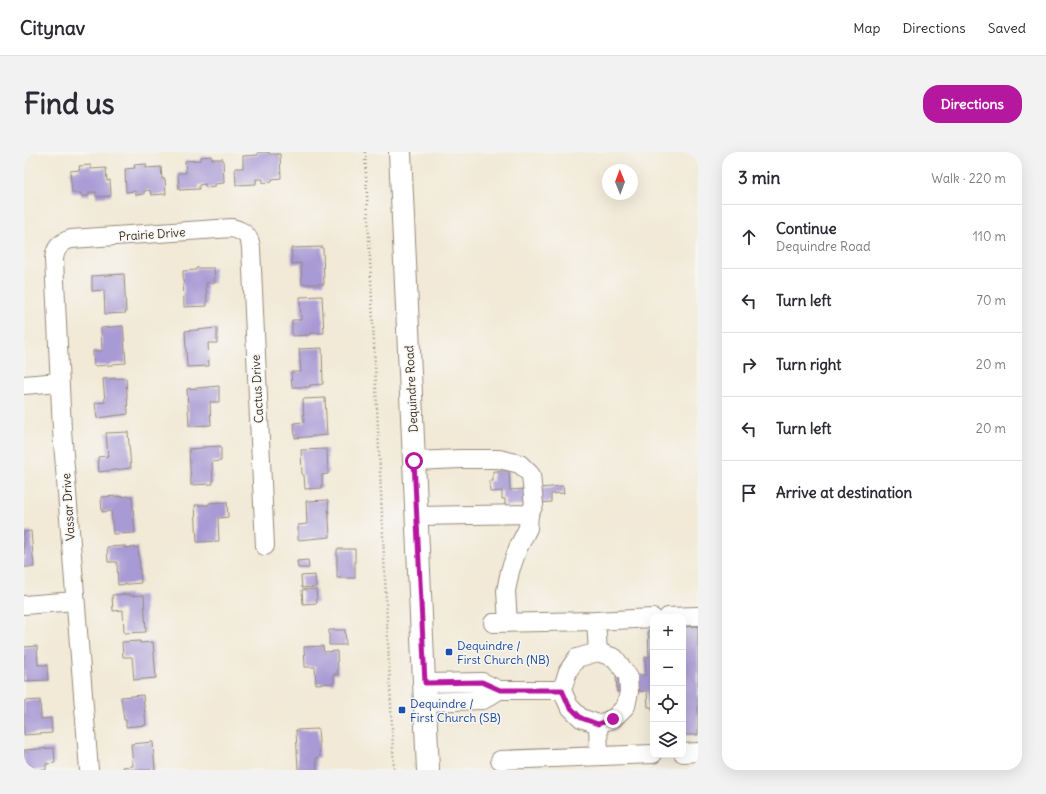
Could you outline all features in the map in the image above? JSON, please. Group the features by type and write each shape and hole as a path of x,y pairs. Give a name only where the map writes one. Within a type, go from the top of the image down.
{"main road":[{"name":"Dequindre Road","path":"400,152 428,770"}],"street":[{"name":"Prairie Drive","path":"59,246 64,241 71,239 232,228 246,234"},
{"name":"Cactus Drive","path":"246,234 251,248 264,546"},
{"name":"Vassar Drive","path":"59,246 55,252 54,259 59,382 89,770"},
{"path":"24,385 59,382"},
{"path":"414,461 499,459 520,464 531,475 534,505 529,514 528,528 518,548 510,571 501,623 650,618"},
{"path":"416,516 529,514"},
{"path":"24,605 75,600"},
{"path":"686,616 698,616"},
{"path":"596,620 598,652"},
{"path":"598,652 615,658 628,676 630,692 626,706 613,719 598,724 581,718 569,706 562,690 568,671 577,658 598,652"},
{"path":"425,693 483,700 500,690 562,690"},
{"path":"598,724 600,756"},
{"path":"686,753 698,752"},
{"path":"500,760 650,754"}],"path":[{"path":"365,152 394,770"}],"building":[{"path":"258,152 280,154 281,178 272,179 272,182 263,183 263,179 256,179 256,184 236,185 235,168 243,168 243,156 258,155"},
{"path":"211,156 212,159 223,159 224,183 215,184 215,187 206,188 205,184 199,185 199,189 179,190 178,173 186,173 185,161 201,160 201,157"},
{"path":"146,164 146,168 161,167 162,179 165,179 166,194 151,195 150,190 144,191 144,194 136,195 135,191 126,192 125,169 135,168 134,165"},
{"path":"91,165 91,169 106,168 107,181 110,180 111,196 96,197 96,192 89,192 89,196 81,196 81,193 72,193 70,171 80,170 79,166"},
{"path":"323,247 324,284 302,284 301,263 292,264 291,248"},
{"path":"196,268 214,268 215,283 206,283 207,306 184,307 183,271 196,270"},
{"path":"124,274 126,313 105,314 104,290 92,291 92,276"},
{"path":"322,296 324,333 310,333 310,335 292,336 292,320 301,320 300,297"},
{"path":"123,326 126,363 94,366 93,351 102,351 101,328"},
{"path":"217,328 217,343 208,343 209,366 187,367 185,331"},
{"path":"322,348 323,384 310,385 310,387 292,387 291,372 301,372 299,349"},
{"path":"126,378 128,414 97,418 95,403 105,402 103,379"},
{"path":"219,386 219,402 210,402 211,425 189,426 187,389"},
{"path":"325,398 327,435 295,438 294,423 304,422 303,399"},
{"path":"128,432 131,468 99,472 98,457 108,456 106,433"},
{"path":"221,446 221,461 212,462 213,484 191,485 189,449"},
{"path":"327,449 328,474 322,475 322,488 305,489 304,475 302,475 301,450"},
{"path":"493,471 509,471 510,490 525,489 525,505 505,506 505,499 502,499 502,491 490,492 489,481 493,481"},
{"path":"563,486 564,493 551,494 551,502 540,503 539,488"},
{"path":"132,496 135,533 113,534 111,511 102,512 101,497"},
{"path":"328,500 330,537 298,540 298,525 307,524 306,501"},
{"path":"227,502 228,517 218,518 219,541 197,542 195,505 209,505 209,503"},
{"path":"31,531 34,567 24,567 24,532"},
{"path":"125,546 125,548 138,547 141,583 118,585 117,562 108,562 107,547"},
{"path":"337,549 355,549 355,578 337,578"},
{"path":"308,560 309,568 298,568 297,561"},
{"path":"315,575 316,587 302,588 301,576"},
{"path":"316,589 317,603 303,604 302,590"},
{"path":"130,594 130,596 144,595 146,632 124,633 123,610 113,611 112,595"},
{"path":"698,626 698,735 686,735 686,627"},
{"path":"329,630 345,630 346,645 329,645"},
{"path":"648,630 650,630 650,707 648,707 647,691 617,692 616,676 646,675 645,657 649,657"},
{"path":"140,641 140,643 153,642 156,678 134,680 132,657 123,657 122,642"},
{"path":"37,646 38,665 47,665 48,680 24,681 24,647"},
{"path":"323,646 324,652 337,651 338,674 334,674 334,683 316,684 315,667 305,667 304,647"},
{"path":"143,695 146,725 126,727 121,697"},
{"path":"40,700 41,719 51,718 52,733 24,735 24,701"},
{"path":"318,729 320,757 316,758 317,770 298,770 296,730"},
{"path":"153,742 155,770 124,770 123,767 133,766 131,744"},
{"path":"54,748 55,763 46,764 46,770 24,770 24,750"}],"place":[{"name":"Dequindre / First Church (NB)","path":"449,652"},
{"name":"Dequindre / First Church (SB)","path":"402,710"}],"route":[{"path":"414,461 425,683 482,682 500,690 562,690 569,706 581,718 598,724 613,719"}]}
